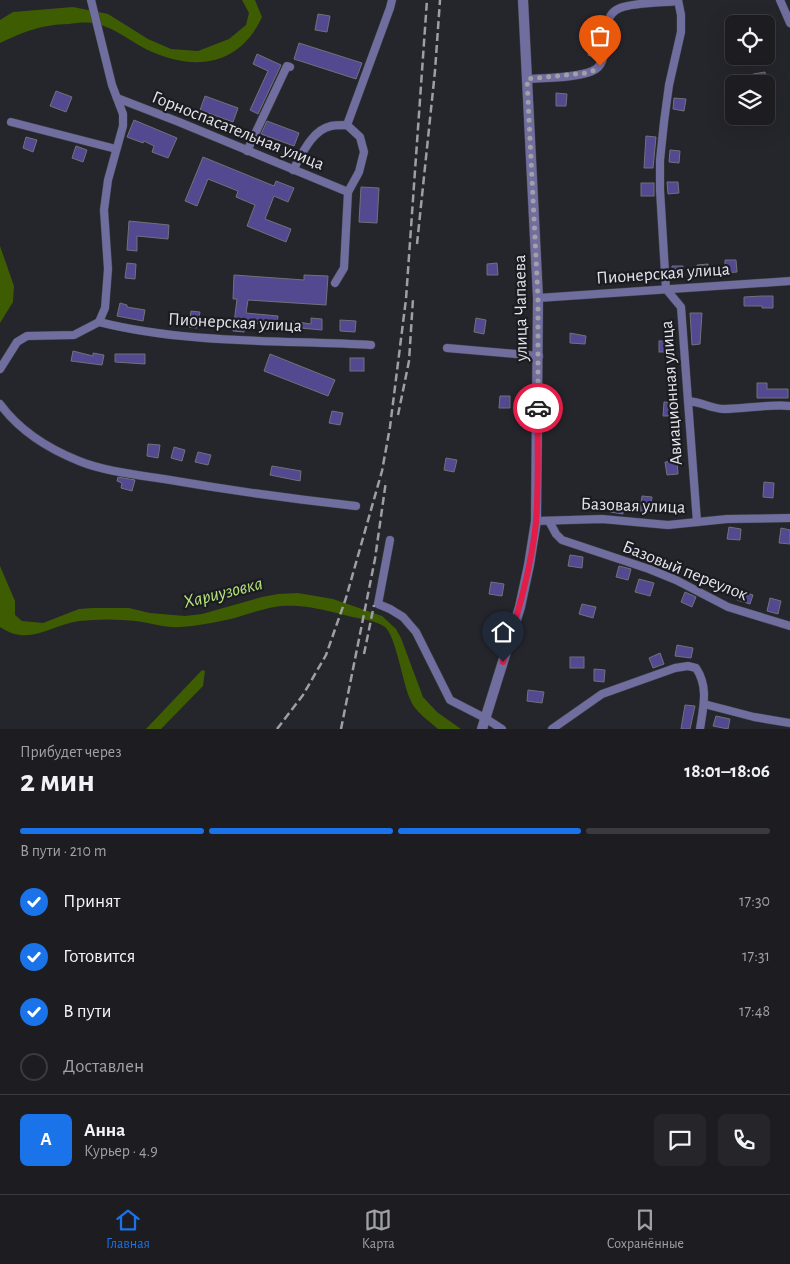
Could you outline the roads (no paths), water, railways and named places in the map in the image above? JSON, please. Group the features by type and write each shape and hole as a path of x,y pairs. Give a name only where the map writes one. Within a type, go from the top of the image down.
{"street":[{"path":"0,368 17,342 27,336 74,334 99,322 105,308 108,269 104,210 108,180 123,126 123,114 100,41 91,0"},
{"path":"347,125 392,0"},
{"name":"улица Чапаева","path":"482,729 520,607 536,521 539,356 538,298 523,0"},
{"path":"780,0 790,23"},
{"path":"527,79 578,74 595,70 600,66 602,60 607,24 612,13 620,8 678,1 681,15 681,32 669,85 660,160 666,289"},
{"path":"247,151 287,66 290,67"},
{"name":"Горноспасательная улица","path":"117,98 348,192"},
{"path":"11,122 116,149"},
{"path":"293,170 305,148 318,132 331,126 347,125 360,137 364,152 359,172 348,192 344,268 335,283"},
{"name":"Пионерская улица","path":"538,298 790,281"},
{"name":"Авиационная улица","path":"666,289 681,308 697,522"},
{"name":"Пионерская улица","path":"99,322 133,331 241,340 372,345"},
{"path":"447,348 539,356"},
{"path":"688,401 698,402 712,408 724,409 772,404 790,406"},
{"path":"0,404 25,430 55,450 81,462 174,481 278,497 356,506"},
{"name":"Базовая улица","path":"536,521 602,519 668,525 727,519 790,518"},
{"name":"Базовый переулок","path":"549,521 556,534 562,540 650,569 728,607 790,626"},
{"path":"390,540 378,604 402,617 416,632 442,688 450,700 502,729"},
{"path":"552,729 602,694 675,668 688,666 696,668 702,676 705,686 700,729"},
{"path":"704,704 754,717 790,723"}],"railway":[{"path":"277,729 303,695 326,655 346,598 382,471 390,427 406,299 427,0"},
{"path":"417,244 435,71 440,0"},
{"path":"398,415 409,361 413,299"},
{"path":"341,729 375,559 386,481"},
{"path":"364,654 374,605"}],"water label":[{"name":"Хариузовка","path":"223,593"}]}
